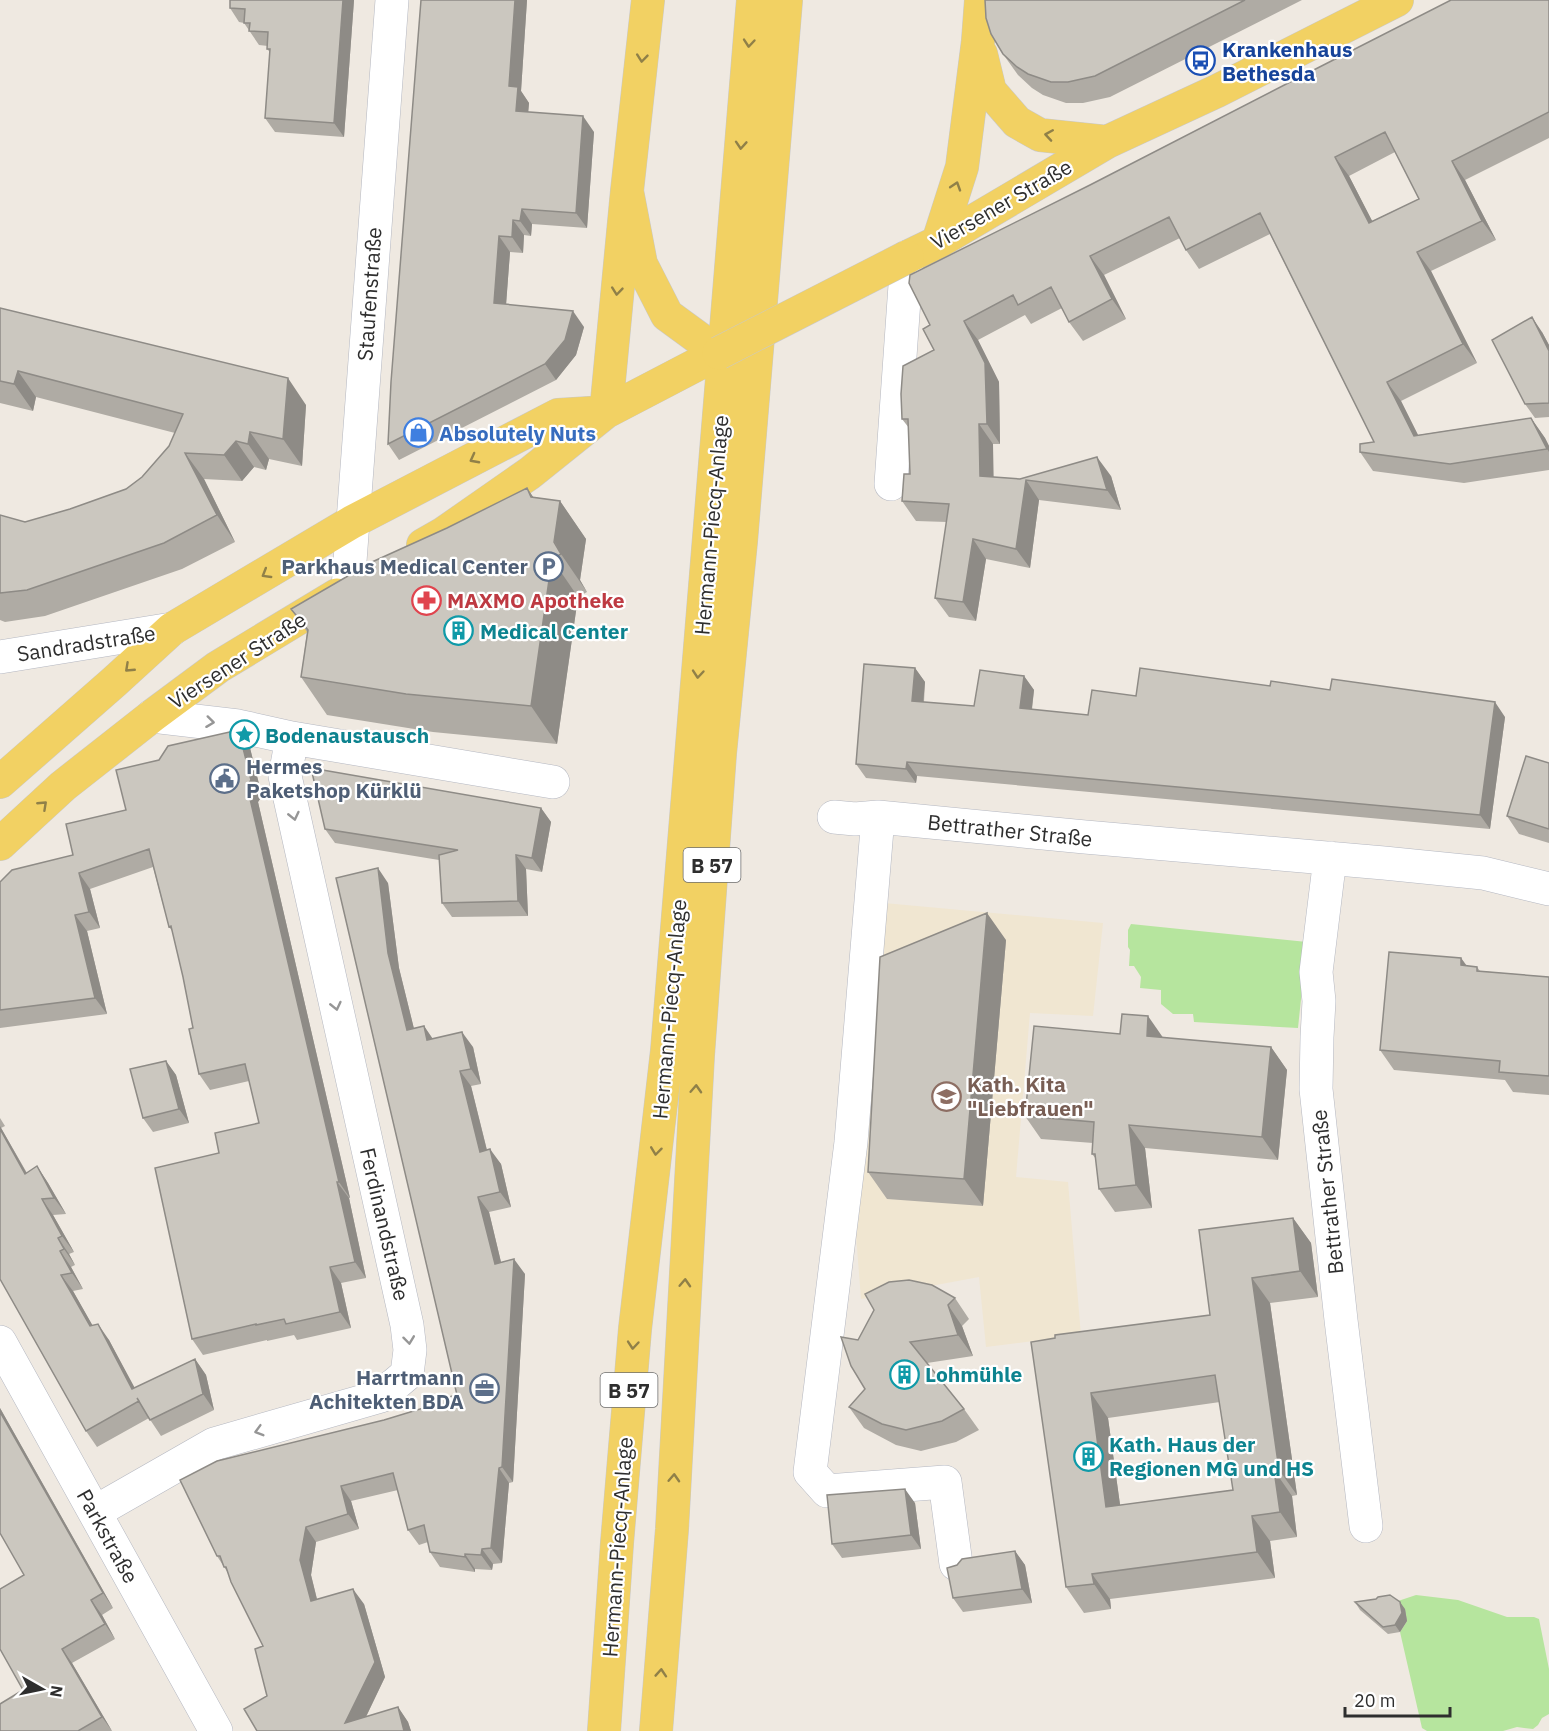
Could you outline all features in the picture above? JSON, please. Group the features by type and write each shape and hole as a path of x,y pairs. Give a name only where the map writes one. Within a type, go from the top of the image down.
{"main road":[{"path":"606,412 648,0"},
{"name":"Hermann-Piecq-Anlage","path":"604,1731 634,1329 667,1051 753,0"},
{"name":"Hermann-Piecq-Anlage","path":"656,1731 672,1529 698,1055 718,776 741,540 786,0"},
{"path":"938,242 962,167 981,0"},
{"name":"Viersener Straße","path":"0,844 63,786 218,667 444,533 530,473 606,412 938,242 1107,142 1217,91 1397,0"},
{"path":"978,41 990,91 1017,122 1040,135 1107,142"},
{"path":"627,191 641,264 667,315 719,353"},
{"name":"Viersener Straße","path":"0,782 172,629 352,522 558,415 606,412"}],"street":[{"name":"Staufenstraße","path":"348,588 392,0"},
{"path":"891,484 907,257"},
{"name":"Sandradstraße","path":"0,657 172,629"},
{"path":"152,716 238,726 292,738 553,782"},
{"name":"Ferdinandstraße","path":"95,1512 214,1444 381,1396 407,1374 410,1350 407,1325 285,776 292,738"},
{"name":"Bettrather Straße","path":"834,817 855,819 878,817 1483,873 1549,889"},
{"path":"878,817 851,1142 810,1472 827,1491 945,1482 956,1564"},
{"name":"Bettrather Straße","path":"1330,858 1316,972 1319,1001 1316,1089 1366,1526"},
{"name":"Parkstraße","path":"0,1342 216,1731"}],"shaded area":[{"name":"Kath. Kita \"Liebfrauen\"","path":"884,903 1103,923 1093,1016 1030,1013 1016,1177 1068,1182 1081,1335 986,1347 979,1277 861,1299 856,1235"}],"green space":[{"path":"1131,924 1307,942 1298,1028 1194,1022 1193,1014 1173,1014 1161,1004 1161,990 1140,988 1141,977 1134,966 1129,966 1128,930"},
{"path":"1416,1595 1458,1600 1507,1617 1539,1619 1549,1669 1549,1714 1542,1718 1533,1729 1517,1727 1503,1731 1427,1731 1422,1728 1400,1632 1407,1621 1395,1602"}],"building":[{"path":"230,0 343,0 334,123 265,118 270,49 267,49 268,32 249,31 250,23 244,23 245,9 230,8"},
{"path":"421,0 515,0 509,86 518,87 516,111 583,116 576,213 522,209 520,221 513,220 512,237 499,236 494,303 573,311 565,340 545,364 388,444 391,382"},
{"path":"985,0 1245,0 1095,76 1068,82 1051,82 1028,74 1003,54 991,34 986,18"},
{"path":"1451,0 1549,0 1549,112 1452,161 1482,221 1417,252 1463,344 1387,382 1414,436 1531,418 1547,449 1450,464 1360,452 1360,444 1374,442 1260,213 1186,250 1169,217 1090,256 1112,299 1069,322 1051,287 1018,305 1013,295 964,321 985,363 987,424 979,424 980,476 1020,479 1097,457 1107,490 1026,480 1016,549 973,539 963,602 935,598 949,504 902,501 904,474 910,474 908,419 902,419 903,366 934,350 923,329 930,325 909,283 910,275","holes":["1385,132 1419,199 1369,223 1335,157"]},
{"path":"0,308 288,378 283,439 250,432 248,444 236,441 224,455 185,453 217,515 164,543 27,590 0,593 0,515 25,522 126,489 142,477 169,446 183,414 18,371 14,384 0,381"},
{"path":"1532,317 1549,351 1549,403 1525,404 1492,340"},
{"name":"Medical Center","path":"527,488 531,497 560,501 554,542 561,554 552,559 531,706 406,694 301,677 308,630 291,609 372,562"},
{"path":"864,664 915,668 912,701 974,706 980,670 1024,676 1020,708 1088,715 1092,690 1136,696 1140,668 1270,686 1271,681 1330,690 1332,679 1495,702 1480,815 907,762 906,769 856,764"},
{"path":"234,731 239,732 251,780 247,786 339,1182 337,1182 355,1262 330,1267 340,1312 286,1324 284,1319 256,1324 192,1339 155,1168 219,1153 215,1133 259,1123 245,1064 199,1074 189,1029 193,1028 183,977 149,849 79,873 89,912 75,915 95,998 0,1010 0,882 12,870 73,855 66,824 126,810 116,770 159,760 168,746"},
{"path":"1526,756 1549,763 1549,829 1507,816"},
{"path":"311,768 541,808 532,858 516,855 518,901 442,903 439,855 458,850 325,829"},
{"path":"378,868 388,953 407,1030 424,1026 427,1040 462,1032 471,1069 460,1071 480,1152 490,1149 500,1192 478,1197 495,1264 514,1259 502,1467 499,1468 491,1548 482,1549 481,1555 465,1554 465,1557 430,1552 424,1525 408,1530 393,1473 341,1486 348,1514 306,1527 300,1560 311,1601 353,1589 375,1662 345,1723 398,1707 404,1731 257,1731 244,1709 267,1696 255,1649 263,1646 231,1582 226,1567 220,1556 217,1556 180,1480 217,1461 384,1420 440,1403 440,1399 457,1395 336,878"},
{"path":"987,913 964,1179 868,1172 880,957"},
{"path":"1389,952 1461,958 1461,965 1477,967 1477,971 1549,977 1549,1076 1499,1072 1500,1061 1380,1050"},
{"path":"1122,1014 1148,1016 1147,1036 1271,1047 1262,1137 1129,1125 1136,1185 1099,1189 1095,1154 1092,1154 1094,1122 1025,1116 1034,1026 1120,1034"},
{"path":"166,1061 179,1109 143,1118 130,1069"},
{"path":"0,1129 25,1174 37,1166 54,1198 42,1199 62,1236 58,1238 64,1249 60,1251 72,1273 61,1275 90,1326 98,1324 132,1389 195,1359 203,1394 150,1420 139,1401 86,1431 0,1279"},
{"path":"1293,1218 1300,1271 1252,1278 1279,1470 1274,1470 1280,1512 1252,1516 1257,1552 1092,1574 1094,1584 1066,1587 1031,1342 1055,1338 1055,1335 1210,1315 1199,1230","holes":["1215,1375 1233,1490 1106,1507 1091,1393"]},
{"name":"Lohmühle","path":"909,1280 932,1285 955,1298 948,1305 958,1335 910,1342 964,1409 942,1421 906,1430 882,1424 849,1407 865,1389 851,1366 841,1337 858,1340 874,1310 865,1294 889,1282"},
{"path":"0,1412 103,1593 91,1600 105,1624 62,1649 102,1717 78,1731 0,1731 0,1704 23,1690 0,1649 0,1589 24,1575 0,1533"},
{"path":"905,1489 911,1535 832,1544 827,1495"},
{"path":"1015,1551 1022,1589 953,1598 947,1568 957,1565 962,1559"},
{"path":"1390,1595 1400,1602 1402,1613 1395,1625 1383,1627 1355,1602 1376,1599"}],"place":[{"name":"Krankenhaus Bethesda","path":"1201,61"},
{"name":"Absolutely Nuts","path":"418,433"},
{"name":"Parkhaus Medical Center","path":"549,566"},
{"name":"MAXMO Apotheke","path":"426,600"},
{"name":"Medical Center","path":"459,631"},
{"name":"Bodenaustausch","path":"244,735"},
{"name":"Hermes Paketshop Kürklü","path":"225,778"},
{"name":"Kath. Kita \"Liebfrauen\"","path":"946,1096"},
{"name":"Lohmühle","path":"904,1374"},
{"name":"Harrtmann Achitekten BDA","path":"485,1389"},
{"name":"Kath. Haus der Regionen MG und HS","path":"1088,1456"}]}
